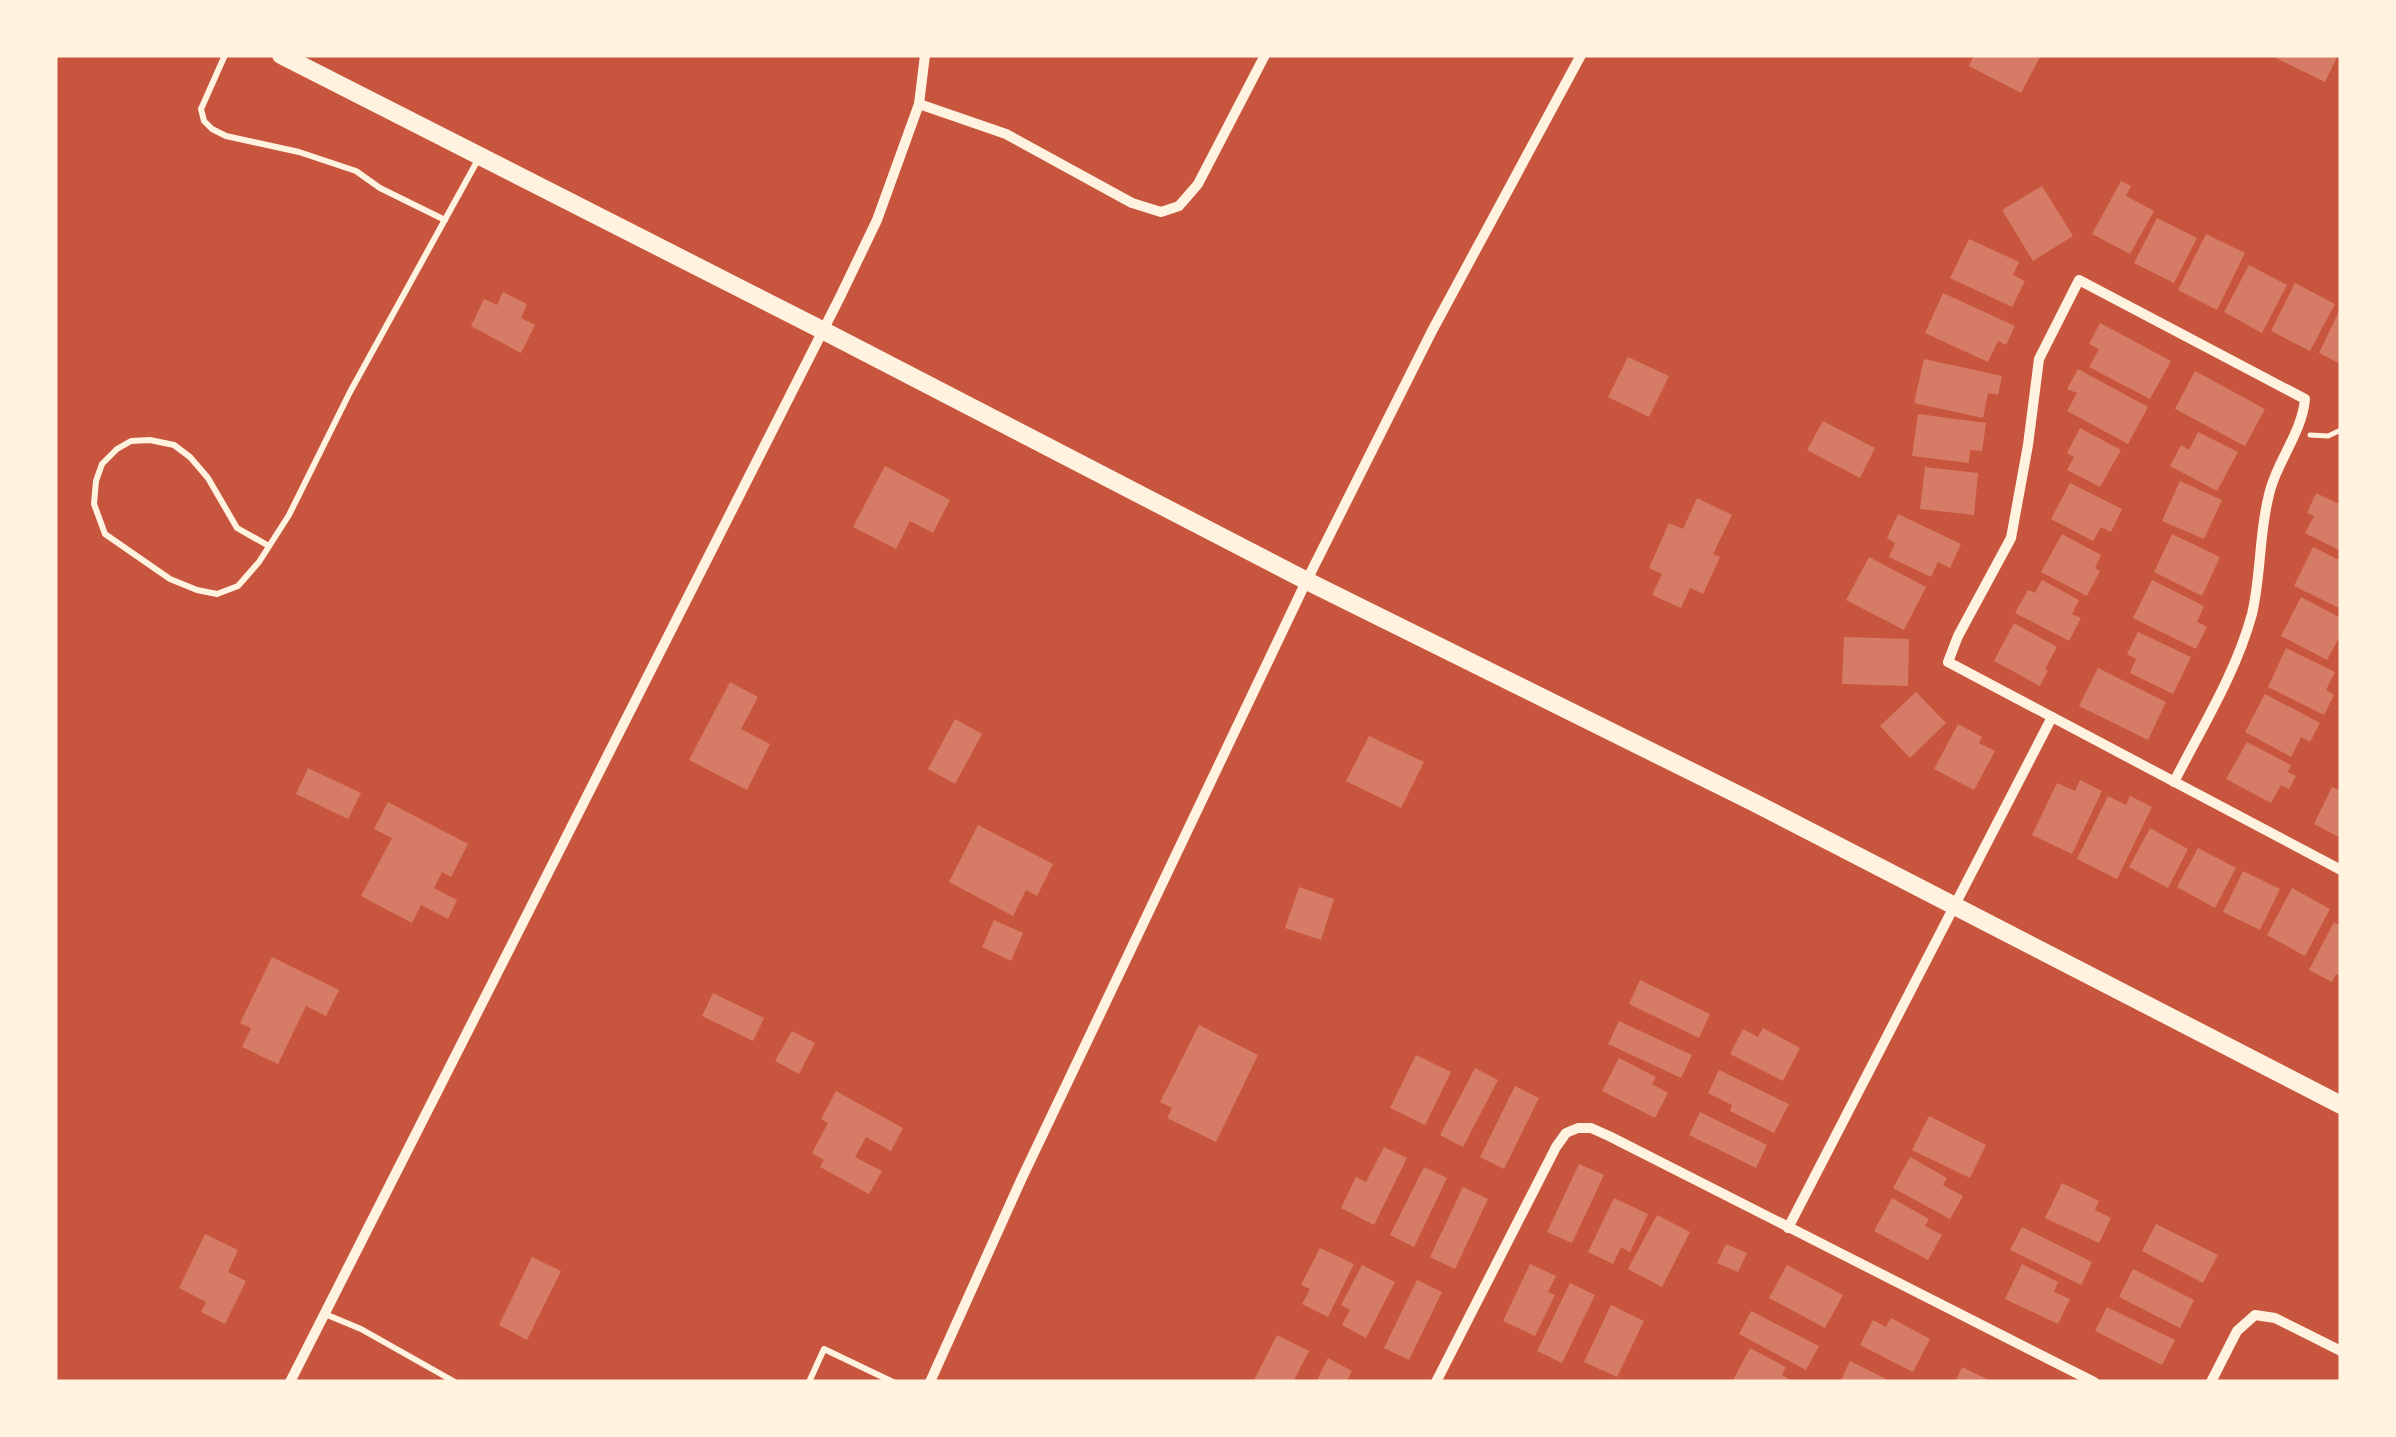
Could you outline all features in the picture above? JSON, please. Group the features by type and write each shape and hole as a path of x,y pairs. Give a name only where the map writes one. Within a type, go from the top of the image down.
{"street":[{"path":"281,55 1306,582 1768,810 2341,1105"},
{"path":"290,1382 824,331 877,220 919,104 925,55"},
{"path":"919,104 1006,134 1132,203 1161,212 1179,206 1198,184 1264,55"},
{"path":"930,1382 1021,1180 1306,582 1432,331 1581,55"},
{"path":"2174,782 2230,673 2247,628 2268,496 2304,417 2305,398 2079,280 2039,358 2011,538 1948,662 2174,782 2341,870"},
{"path":"1788,1228 2052,717"},
{"path":"1436,1382 1556,1146 1566,1133 1578,1128 1591,1128 1609,1136 2094,1382"},
{"path":"2211,1382 2238,1330 2255,1314 2275,1318 2341,1351"}],"lane":[{"path":"225,55 201,109 204,121 212,129 356,172 445,220"},
{"path":"269,546 237,528 208,478 174,446 150,440 131,441 102,464 94,504 105,534 170,579 197,590 217,594 238,586 259,562 269,546 288,515 350,392 480,155"},
{"path":"325,1314 361,1329 455,1382"},
{"path":"809,1382 824,1350 893,1382"}],"path":[{"path":"2295,433 2328,436 2341,430"}],"building":[{"path":"1974,55 2041,55 2021,93 1969,66"},
{"path":"2338,55 2325,82 2276,58"},
{"path":"2121,181 2131,186 2126,196 2154,211 2130,254 2092,234"},
{"path":"2042,186 2073,236 2033,261 2002,210"},
{"path":"2157,218 2197,238 2174,283 2134,263"},
{"path":"2206,234 2245,253 2217,310 2178,290"},
{"path":"1969,239 2019,262 2013,275 2025,281 2012,307 1950,278"},
{"path":"2249,265 2287,285 2262,333 2224,312"},
{"path":"2295,283 2335,304 2310,351 2271,331"},
{"path":"503,292 527,304 521,318 535,325 521,353 471,326 484,299 497,305"},
{"path":"1943,293 2015,326 2006,345 1998,341 1988,362 1925,333"},
{"path":"2341,307 2341,364 2319,353"},
{"path":"2100,323 2171,361 2150,399 2089,367 2099,349 2089,344"},
{"path":"1628,357 1669,376 1649,417 1608,397"},
{"path":"1924,359 2002,376 1998,395 1988,393 1983,418 1914,403"},
{"path":"2078,369 2148,407 2128,444 2067,411 2077,393 2067,389"},
{"path":"2195,371 2265,409 2245,446 2175,409"},
{"path":"1918,414 1986,423 1982,451 1970,450 1969,463 1912,456"},
{"path":"1823,421 1875,448 1860,478 1807,450"},
{"path":"2080,428 2121,450 2100,487 2067,470 2074,457 2067,453"},
{"path":"2198,432 2238,452 2217,491 2170,466 2181,445 2189,450"},
{"path":"885,466 950,500 933,533 910,521 896,549 853,527"},
{"path":"1925,467 1978,473 1974,515 1920,509"},
{"path":"2180,481 2222,500 2204,539 2162,521"},
{"path":"2070,483 2122,509 2111,532 2101,527 2093,541 2051,519"},
{"path":"2316,493 2341,505 2341,551 2305,533 2314,516 2307,513"},
{"path":"1697,498 1732,515 1713,554 1720,557 1703,594 1690,588 1681,608 1652,595 1662,574 1649,568 1669,523 1683,529"},
{"path":"1898,514 1961,544 1950,568 1938,562 1931,577 1889,557 1895,543 1887,538"},
{"path":"2062,534 2101,555 2095,568 2100,571 2087,596 2041,572"},
{"path":"2172,534 2220,557 2202,596 2154,572"},
{"path":"2313,547 2341,561 2341,609 2294,586"},
{"path":"1869,557 1926,587 1904,630 1846,600"},
{"path":"2042,580 2079,600 2072,614 2081,618 2069,641 2015,613 2028,590 2035,593"},
{"path":"2152,580 2204,606 2197,622 2207,627 2196,649 2133,618"},
{"path":"2301,597 2341,618 2341,634 2327,660 2281,636"},
{"path":"2014,623 2057,647 2040,686 1994,661"},
{"path":"2138,632 2191,657 2173,694 2130,673 2136,659 2127,654"},
{"path":"1844,637 1909,639 1908,686 1842,684"},
{"path":"2286,648 2335,672 2326,690 2334,695 2324,715 2268,687"},
{"path":"2098,668 2166,702 2148,740 2079,706"},
{"path":"730,682 758,697 741,729 770,744 747,790 689,760"},
{"path":"1916,692 1946,723 1910,758 1880,726"},
{"path":"2265,694 2320,723 2310,742 2301,737 2291,757 2245,732"},
{"path":"955,719 982,734 955,784 928,769"},
{"path":"1958,724 1982,737 1979,743 1995,751 1974,790 1934,769"},
{"path":"1369,736 1424,762 1401,808 1346,781"},
{"path":"2247,742 2291,765 2288,772 2296,776 2289,789 2281,785 2271,803 2226,779"},
{"path":"308,768 361,793 348,819 296,794"},
{"path":"2080,780 2102,791 2072,854 2032,835 2057,783 2075,791"},
{"path":"2332,787 2341,791 2341,838 2314,824"},
{"path":"2108,796 2126,805 2130,796 2152,807 2117,879 2077,859"},
{"path":"388,802 468,844 451,877 442,872 434,888 457,900 448,919 421,905 412,923 361,896 392,838 374,829"},
{"path":"978,825 1053,864 1037,896 1026,890 1013,916 949,882"},
{"path":"2150,828 2188,849 2168,888 2129,867"},
{"path":"2198,848 2236,868 2215,908 2177,887"},
{"path":"2243,871 2280,889 2260,930 2223,912"},
{"path":"1299,887 1334,899 1321,940 1285,928"},
{"path":"2292,888 2330,909 2305,956 2267,935"},
{"path":"994,920 1023,933 1011,961 982,947"},
{"path":"2334,922 2341,926 2341,976 2336,974 2332,982 2309,970"},
{"path":"272,957 339,990 326,1016 306,1006 278,1064 242,1047 251,1028 240,1023"},
{"path":"1640,980 1710,1014 1699,1038 1629,1004"},
{"path":"713,993 764,1018 753,1041 702,1016"},
{"path":"1619,1021 1692,1055 1681,1078 1608,1044"},
{"path":"1199,1025 1258,1055 1216,1142 1167,1118 1172,1108 1160,1102"},
{"path":"1763,1028 1800,1048 1783,1081 1730,1054 1743,1029 1758,1037"},
{"path":"792,1031 815,1043 799,1074 775,1061"},
{"path":"1416,1055 1451,1072 1425,1125 1390,1108"},
{"path":"1619,1058 1656,1077 1652,1084 1668,1093 1655,1118 1602,1091"},
{"path":"1475,1068 1498,1080 1463,1147 1440,1135"},
{"path":"1719,1070 1789,1104 1774,1133 1730,1111 1732,1105 1708,1093"},
{"path":"1515,1086 1539,1098 1504,1169 1480,1157"},
{"path":"836,1091 903,1128 891,1151 866,1137 855,1157 882,1171 869,1194 820,1167 824,1160 812,1153 828,1123 821,1119"},
{"path":"1700,1112 1767,1145 1756,1168 1689,1135"},
{"path":"1929,1116 1986,1145 1970,1178 1912,1150"},
{"path":"1384,1147 1407,1158 1374,1225 1341,1208 1356,1177 1366,1182"},
{"path":"1910,1157 1947,1178 1943,1185 1963,1196 1950,1219 1893,1188"},
{"path":"1579,1164 1604,1175 1572,1243 1547,1232"},
{"path":"1424,1167 1447,1178 1414,1247 1390,1235"},
{"path":"2062,1183 2099,1201 2095,1210 2111,1218 2099,1243 2045,1218"},
{"path":"1463,1187 1488,1199 1455,1269 1430,1257"},
{"path":"1614,1198 1648,1214 1630,1252 1621,1247 1613,1264 1588,1252"},
{"path":"1892,1198 1929,1219 1925,1226 1942,1235 1928,1260 1874,1231"},
{"path":"1657,1215 1690,1232 1662,1287 1628,1269"},
{"path":"2156,1224 2218,1255 2203,1283 2142,1251"},
{"path":"2022,1227 2092,1262 2081,1285 2010,1250"},
{"path":"205,1234 238,1250 228,1272 246,1281 225,1324 201,1312 206,1302 179,1288"},
{"path":"1726,1244 1747,1253 1738,1272 1717,1263"},
{"path":"1320,1248 1354,1264 1328,1317 1302,1304 1310,1289 1301,1285"},
{"path":"532,1257 561,1271 527,1340 499,1325"},
{"path":"1530,1264 1556,1276 1548,1292 1555,1295 1535,1336 1503,1321"},
{"path":"2022,1264 2058,1282 2054,1292 2070,1299 2058,1324 2005,1299"},
{"path":"1362,1265 1395,1282 1366,1338 1342,1325 1350,1310 1341,1305"},
{"path":"1787,1265 1843,1295 1825,1328 1769,1298"},
{"path":"2133,1269 2194,1300 2180,1328 2119,1297"},
{"path":"1417,1280 1442,1292 1409,1360 1384,1348"},
{"path":"1570,1283 1595,1295 1562,1363 1537,1351"},
{"path":"1611,1305 1644,1321 1617,1377 1584,1362"},
{"path":"2107,1307 2175,1340 2162,1365 2095,1331"},
{"path":"1751,1311 1819,1346 1806,1370 1739,1334"},
{"path":"1891,1318 1930,1339 1913,1372 1860,1345 1873,1320 1886,1327"},
{"path":"1277,1335 1309,1351 1293,1382 1253,1382"},
{"path":"1750,1348 1786,1367 1782,1375 1794,1382 1732,1382"},
{"path":"1328,1358 1352,1371 1346,1382 1316,1382"},
{"path":"1850,1361 1892,1382 1840,1382"},
{"path":"1962,1367 1993,1382 1955,1382"}]}
